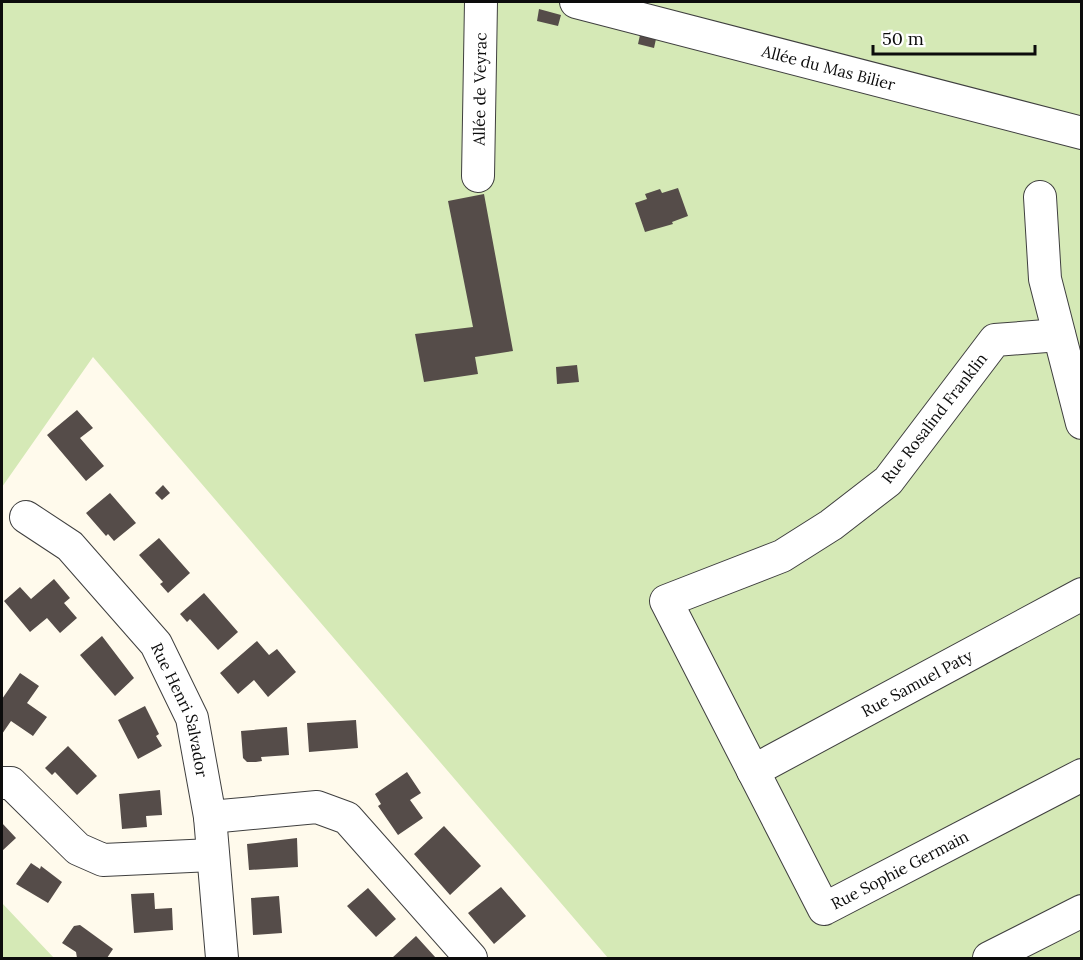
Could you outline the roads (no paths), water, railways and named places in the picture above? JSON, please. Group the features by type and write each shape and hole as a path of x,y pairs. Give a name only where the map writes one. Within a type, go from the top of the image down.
{"street":[{"name":"Allée de Veyrac","path":"478,176 481,2"},
{"name":"Allée du Mas Bilier","path":"576,2 1082,133"},
{"path":"1040,197 1045,279 1082,423"},
{"name":"Rue Rosalind Franklin","path":"753,771 666,601 782,556 831,525 888,481 995,340 1059,335"},
{"name":"Rue Henri Salvador","path":"26,517 70,546 156,644 192,718 210,817 222,958"},
{"name":"Rue Samuel Paty","path":"753,771 1082,594"},
{"name":"Rue Sophie Germain","path":"753,771 824,909 1082,775"},
{"path":"2,783 11,783 78,849 103,860 212,855"},
{"path":"210,817 317,807 347,818 471,958"},
{"path":"989,958 1082,911"}]}
